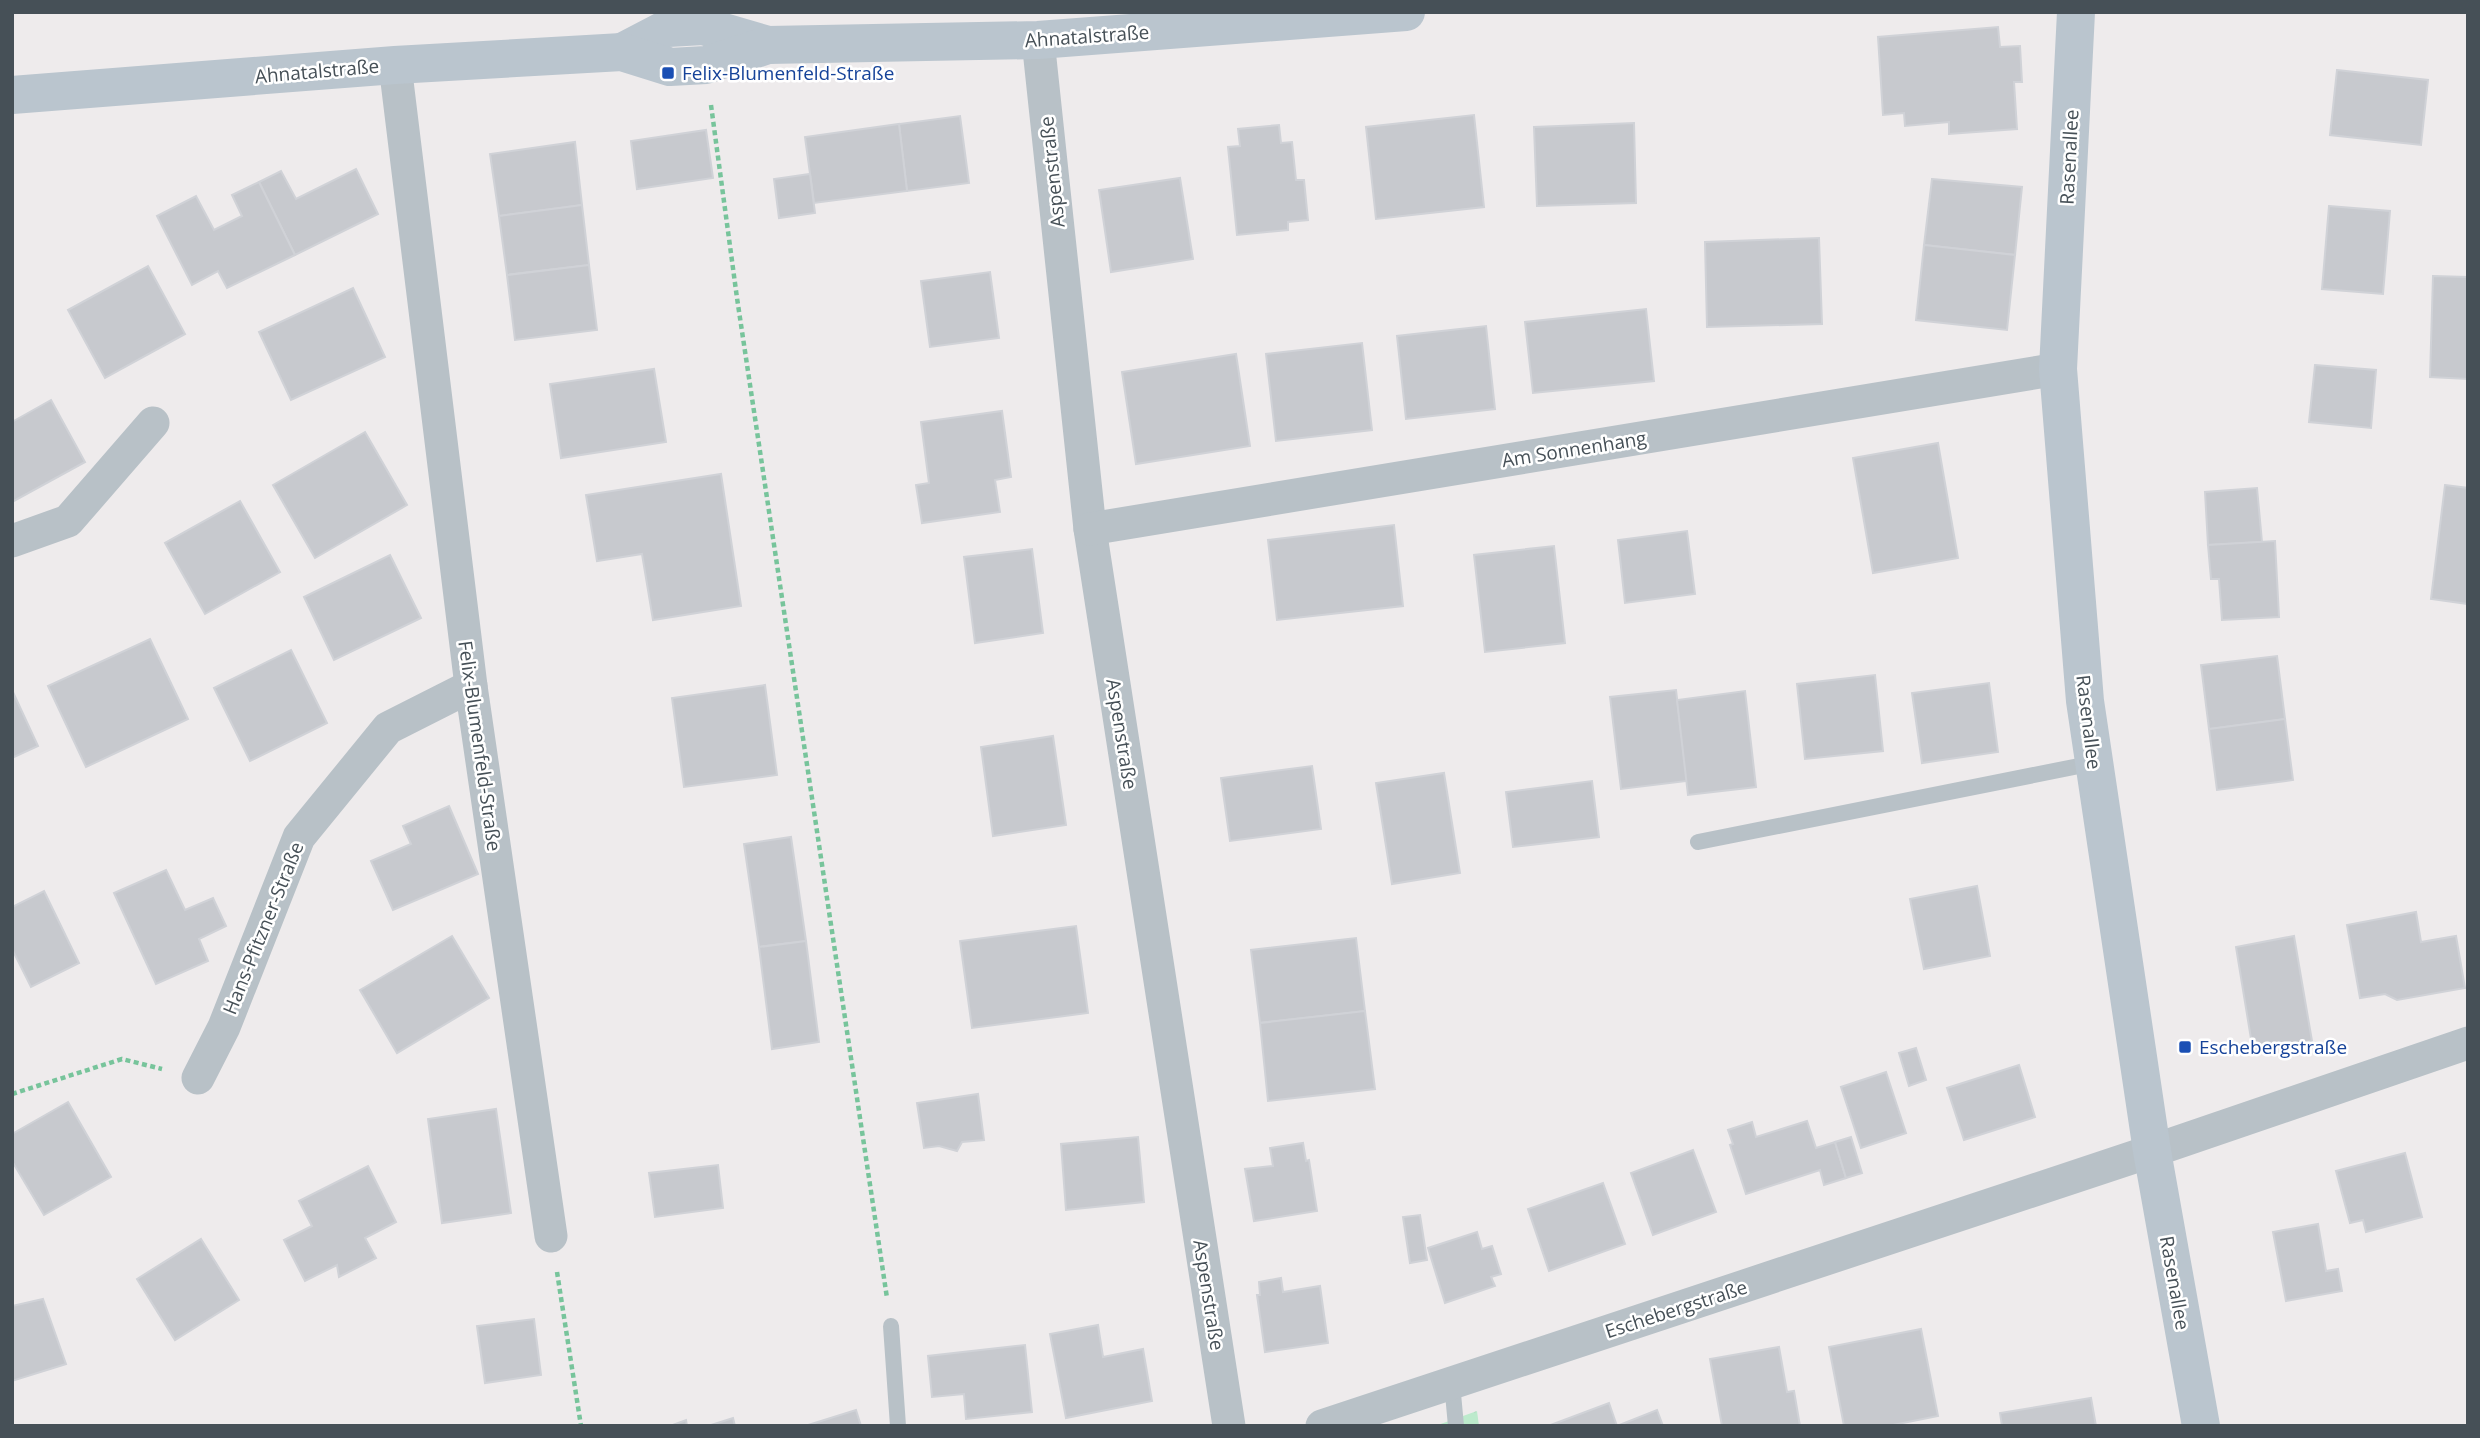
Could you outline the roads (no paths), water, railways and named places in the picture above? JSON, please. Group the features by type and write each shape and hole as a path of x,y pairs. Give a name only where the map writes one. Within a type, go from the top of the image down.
{"street":[{"name":"Ahnatalstraße","path":"13,99 395,65 622,52 670,67 706,65 768,45 1038,40 1406,12"},
{"name":"Rasenallee","path":"2076,12 2058,369 2085,701 2152,1151 2201,1426"},
{"name":"Ahnatalstraße","path":"622,52 668,29 703,26 768,45"},
{"name":"Aspenstraße","path":"1038,40 1090,528 1229,1426"},
{"name":"Felix-Blumenfeld-Straße","path":"395,65 471,686 551,1236"},
{"name":"Am Sonnenhang","path":"1090,528 2058,369"},
{"path":"12,541 68,521 153,423"},
{"name":"Hans-Pfitzner-Straße","path":"198,1078 224,1027 299,837 388,728 471,686"},
{"name":"Eschebergstraße","path":"1322,1426 2152,1151 2468,1043"}],"lane":[{"path":"1698,842 2094,763"},
{"path":"891,1326 898,1426"},
{"path":"1451,1383 1455,1426"}],"place":[{"name":"Felix-Blumenfeld-Straße","path":"668,73"},
{"name":"Eschebergstraße","path":"2185,1047"}]}
